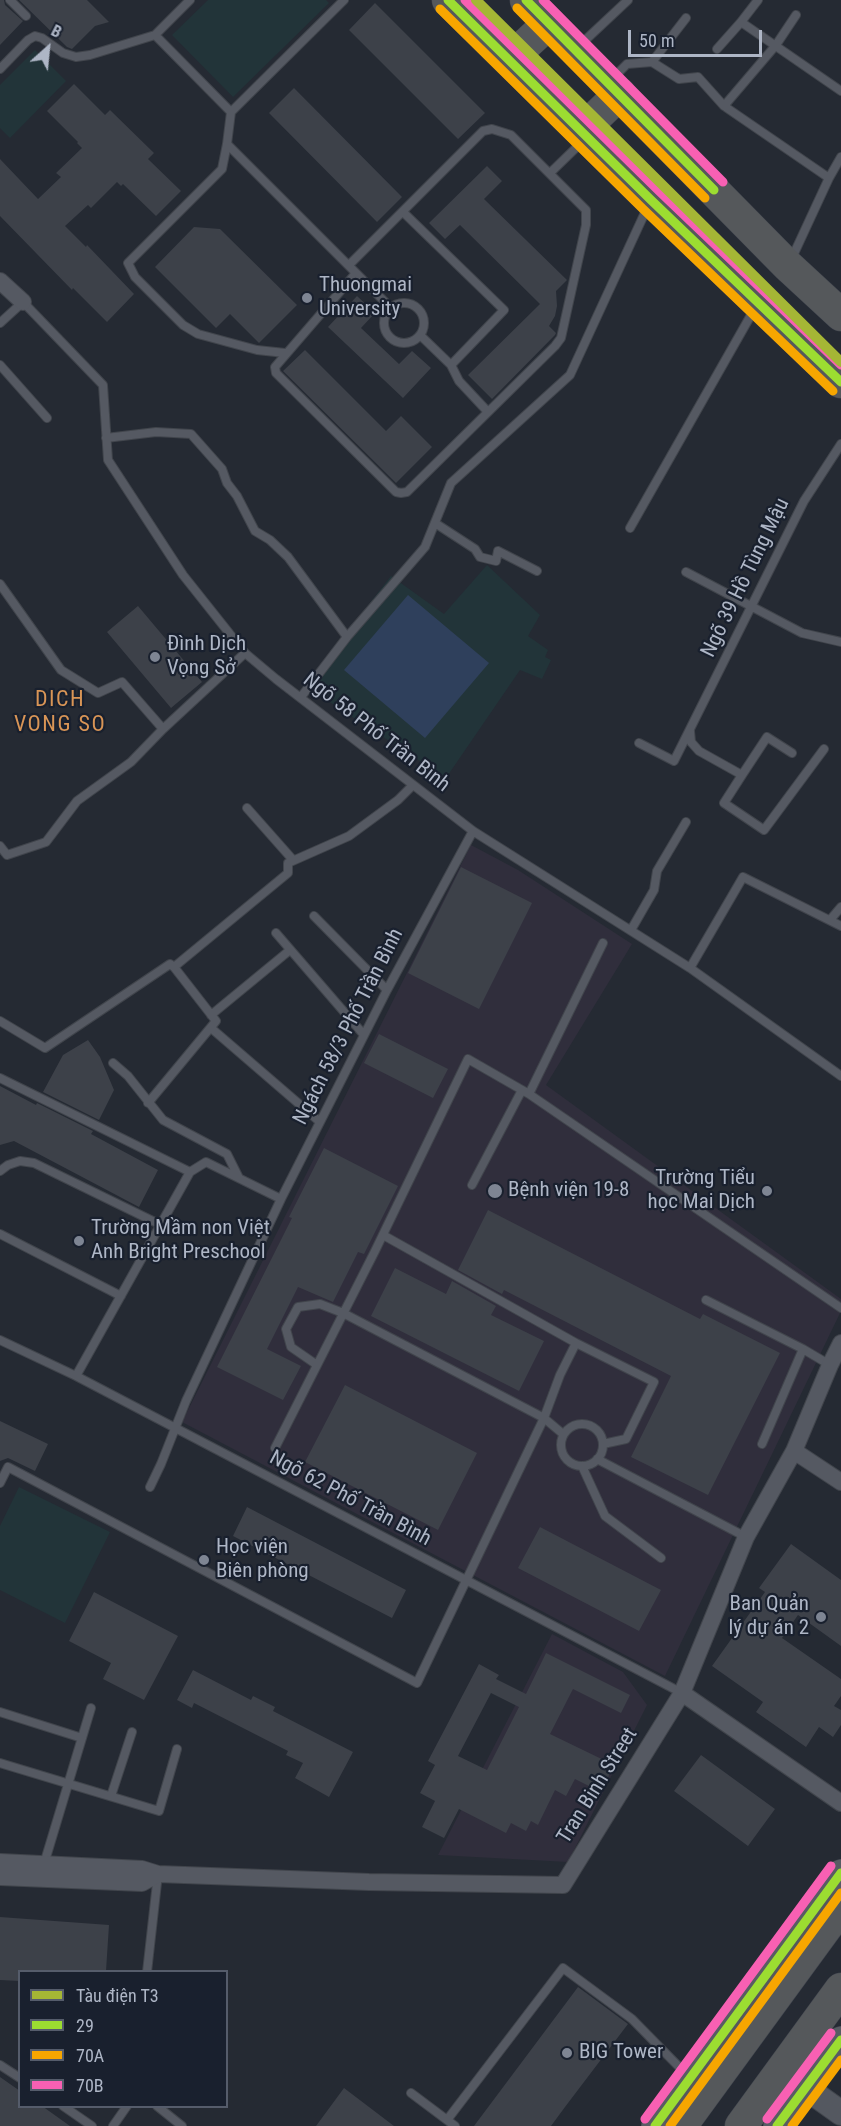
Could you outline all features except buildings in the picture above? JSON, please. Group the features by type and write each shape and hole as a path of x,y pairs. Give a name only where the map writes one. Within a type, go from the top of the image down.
{"highway":[{"path":"448,0 651,200 841,382"},
{"path":"526,0 788,266 841,315"},
{"path":"509,60 549,22"},
{"path":"584,134 614,88"},
{"path":"758,2020 841,1882"},
{"path":"681,2126 841,1907"},
{"path":"741,2126 841,1989"},
{"path":"798,2048 841,2003"}],"main road":[{"path":"655,2126 841,1872"},
{"path":"777,2126 841,2040"}],"street":[{"path":"0,281 23,302"},
{"name":"Tran Binh Street","path":"0,1862 141,1869 158,1875 563,1885 682,1693 746,1537 795,1451 841,1343"},
{"path":"795,1451 841,1482"},
{"path":"682,1693 841,1803"},
{"name":"Tran Binh Street","path":"0,1877 142,1883 158,1875"},
{"path":"806,2088 841,2113"}],"lane":[{"path":"10,0 26,16"},
{"path":"0,69 28,40 35,36 42,38 63,53 76,57 90,55 155,34 190,0"},
{"path":"285,353 257,350 198,334 183,325 135,277 128,263 222,169 231,112 344,0"},
{"path":"576,50 628,0"},
{"path":"717,49 758,0"},
{"path":"724,106 776,45 796,15"},
{"path":"652,62 686,18"},
{"path":"741,22 841,91"},
{"path":"155,34 231,112"},
{"path":"614,88 627,64 652,62 679,79 698,77 724,106 829,178"},
{"path":"350,265 483,131 492,129 511,135 586,210 587,218 563,329 555,346 407,492 396,492 276,373 277,362 356,273"},
{"path":"550,173 584,134"},
{"path":"227,144 392,308"},
{"path":"788,266 841,157"},
{"path":"301,697 347,637 426,547 451,483 570,375 651,200"},
{"path":"403,212 504,310 451,365"},
{"path":"0,322 23,302"},
{"name":"Ngõ 58 Phố Trần Bình","path":"23,302 103,385 108,460 183,575 245,653 473,831 690,968 841,1076"},
{"path":"403,303 416,306 424,323 420,335 410,342 403,343 391,337 384,326 387,313 403,303"},
{"path":"630,528 758,303"},
{"path":"420,335 451,365 459,381 488,412"},
{"path":"0,365 47,418"},
{"path":"106,438 156,432 191,434 222,469 227,483 237,496 255,531 270,540 288,557 347,637"},
{"name":"Ngõ 39 Hồ Tùng Mậu","path":"639,743 674,761 804,501 841,444"},
{"path":"435,523 475,549 480,557 496,561 498,551 537,571"},
{"path":"686,572 802,633 841,642"},
{"path":"0,584 61,670 98,693 122,682 163,729"},
{"path":"0,846 7,855 46,842 77,801 131,762 245,653"},
{"path":"690,731 691,742 699,751 742,775"},
{"path":"792,753 767,737 724,803 764,830 824,749"},
{"path":"174,967 288,873 288,862 349,836 398,800 413,784"},
{"path":"247,808 293,860"},
{"path":"631,930 654,890 657,871 686,822"},
{"name":"Ngách 58/3 Phố Trần Bình","path":"150,1487 281,1199 387,990 473,831"},
{"path":"690,968 743,877 841,926"},
{"path":"830,920 841,907"},
{"path":"314,916 387,990"},
{"path":"276,933 364,1035"},
{"path":"472,1185 525,1092 603,943"},
{"path":"211,1015 290,950"},
{"path":"0,1021 45,1048 170,964 216,1021 148,1103"},
{"path":"211,1028 320,1122"},
{"path":"275,1449 383,1235 468,1059 525,1092 841,1308"},
{"path":"113,1063 128,1076 163,1120 226,1154 239,1179"},
{"path":"0,1078 190,1172"},
{"path":"0,1171 20,1161 34,1163 161,1225"},
{"path":"76,1376 190,1172 206,1162 281,1199"},
{"path":"0,1234 121,1296"},
{"path":"383,1235 576,1342 654,1382 626,1439 603,1444"},
{"path":"706,1300 830,1365"},
{"path":"316,1365 291,1347 286,1329 298,1307 320,1304 343,1313 544,1418 563,1434"},
{"name":"Ngõ 62 Phố Trần Bình","path":"0,1340 76,1376 682,1693"},
{"path":"0,1483 8,1467 417,1683 468,1581 544,1418 560,1375 576,1342"},
{"path":"762,1444 803,1349"},
{"path":"587,1424 598,1431 603,1444 597,1459 582,1466 570,1463 562,1453 561,1440 563,1434 573,1425 587,1424"},
{"path":"597,1459 746,1537"},
{"path":"582,1466 605,1516 661,1558"},
{"path":"44,1864 91,1708"},
{"path":"0,1712 82,1738"},
{"path":"111,1796 132,1732"},
{"path":"0,1763 159,1811 177,1749"},
{"path":"147,1970 158,1875"},
{"path":"447,2120 563,1968 632,2019 690,2079"},
{"path":"0,2065 18,2077"},
{"path":"411,2093 455,2126"},
{"path":"66,2108 92,2126"},
{"path":"113,2126 126,2108"},
{"path":"160,2108 182,2126"}],"shaded area":[{"path":"208,0 326,0 329,3 233,97 172,35"},
{"path":"35,50 66,81 10,138 0,128 0,85"},
{"path":"487,565 540,615 528,636 548,650 545,657 551,660 542,679 520,670 446,778 325,699 316,672 391,576 444,614"},
{"name":"Bệnh viện 19-8","path":"471,845 518,870 632,944 546,1085 841,1299 841,1311 665,1676 182,1422"},
{"path":"19,1487 110,1532 65,1623 0,1590 0,1526"},
{"path":"552,1634 623,1672 647,1705 568,1862 438,1855"}],"water":[{"path":"408,595 489,663 425,738 344,670"}],"metro line":[{"name":"T3","path":"476,0 841,362"}],"transit line":[{"name":"29","path":"448,0 651,200 841,382"},
{"name":"70B","path":"465,0 659,191 841,365"},
{"name":"29","path":"526,0 714,190"},
{"name":"70B","path":"543,0 723,182"},
{"name":"70A","path":"517,8 705,198"},
{"name":"70A","path":"440,9 643,209 833,391"},
{"name":"70B","path":"645,2119 831,1866"},
{"name":"29","path":"655,2126 841,1873"},
{"name":"70A","path":"670,2126 841,1893"},
{"name":"70B","path":"767,2119 831,2033"},
{"name":"29","path":"777,2126 841,2040"},
{"name":"70A","path":"792,2126 841,2060"}],"place":[{"name":"Thuongmai University","path":"307,298"},
{"name":"Đình Dịch Vọng Sở","path":"155,657"},
{"name":"Bệnh viện 19-8","path":"495,1191"},
{"name":"Trường Tiểu học Mai Dịch","path":"767,1191"},
{"name":"Trường Mầm non Việt Anh Bright Preschool","path":"79,1241"},
{"name":"Học viện Biên phòng","path":"204,1560"},
{"name":"Ban Quản lý dự án 2","path":"821,1617"},
{"name":"BIG Tower","path":"567,2053"}],"district":[{"name":"DICH VONG SO","path":"60,712"}]}
